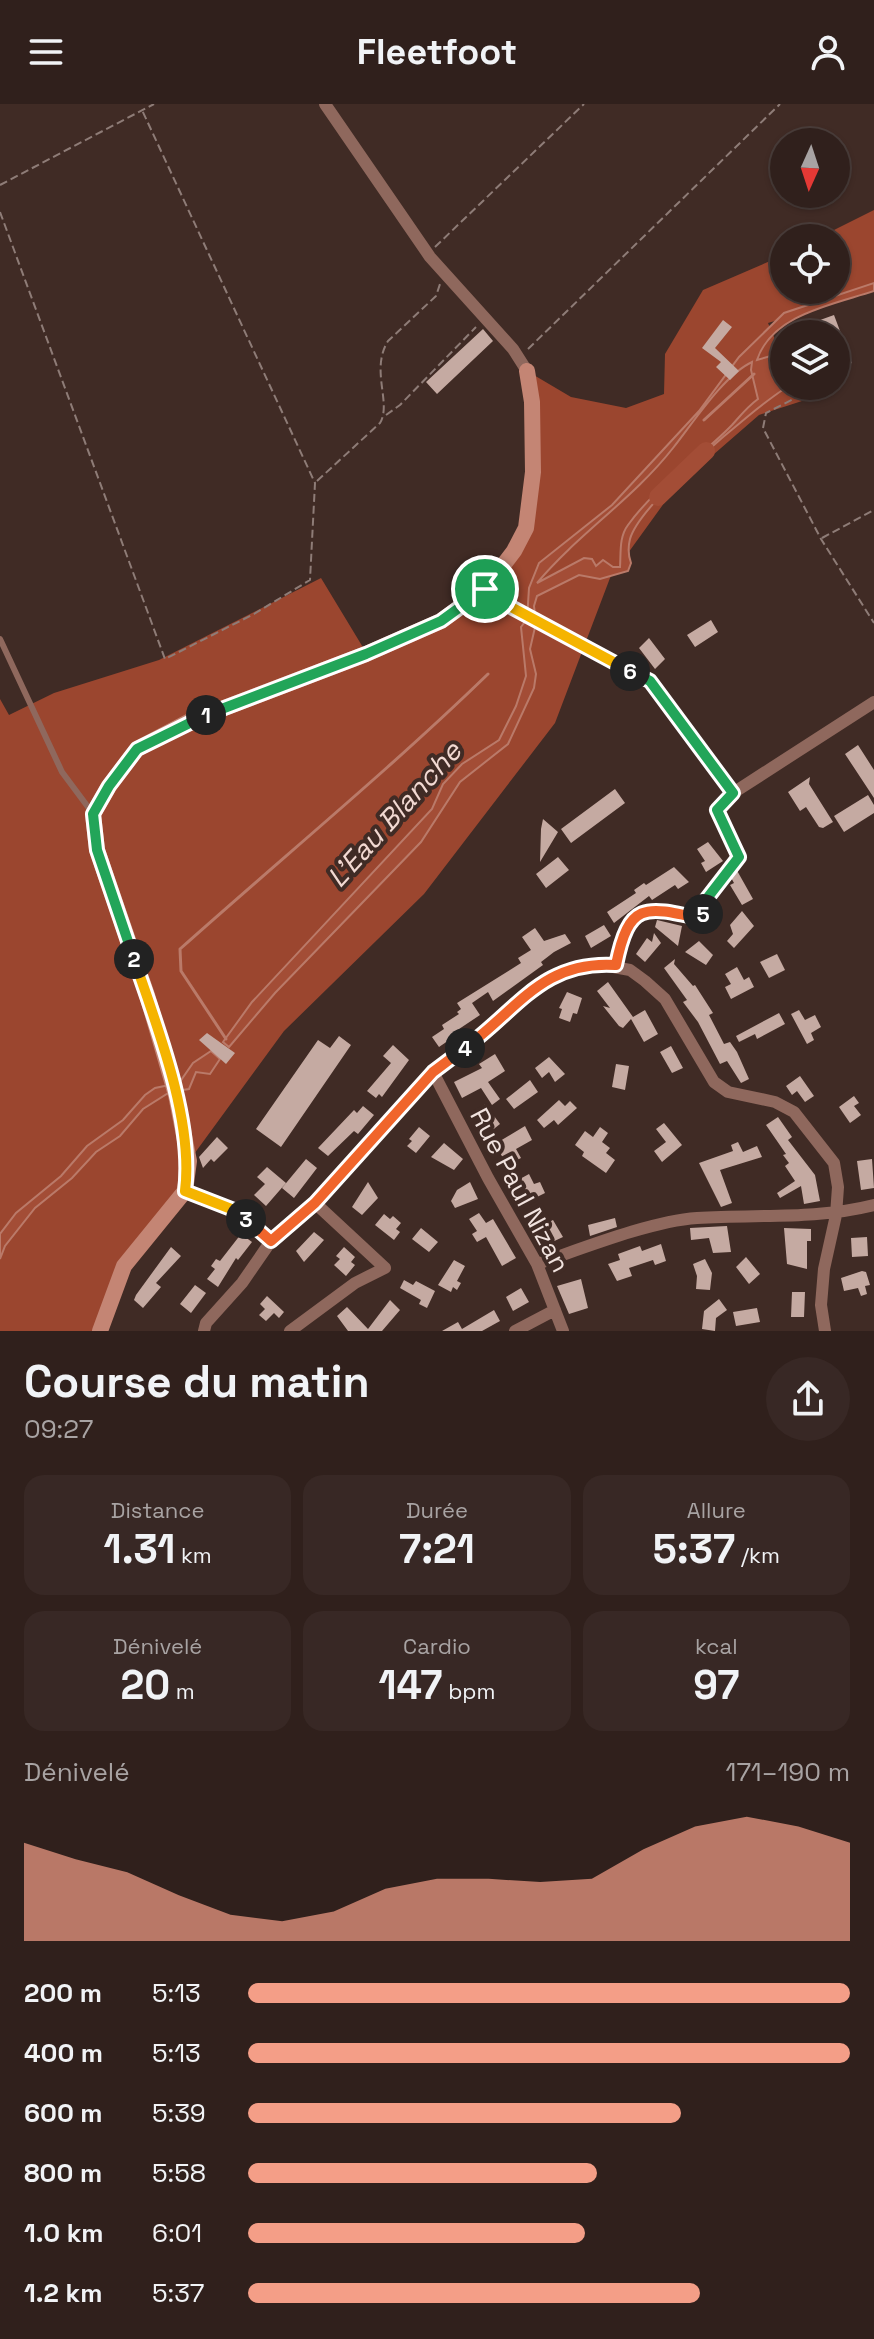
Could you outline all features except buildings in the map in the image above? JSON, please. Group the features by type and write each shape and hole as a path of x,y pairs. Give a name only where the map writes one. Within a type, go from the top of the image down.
{"street":[{"path":"100,1331 124,1266 185,1191 189,1161 174,1087 147,995 97,850 93,814 109,786 137,749 190,721 366,654 441,621 485,589 514,551 526,528 533,472 532,402 523,365 443,271 325,104"},
{"path":"485,589 496,599 650,681 733,793 874,702"},
{"path":"616,965 622,936 635,916 658,908 702,919"},
{"path":"204,1331 206,1323 242,1283 271,1241 315,1203 433,1072 491,1029 547,978 581,966 616,965 630,970 665,999 714,1082 728,1092 775,1102 794,1112 834,1163 838,1187 836,1215 824,1269 821,1305 825,1331"},
{"name":"Rue Paul Nizan","path":"433,1072 537,1264 563,1331"},
{"path":"185,1191 239,1212 271,1241"},
{"path":"290,1331 355,1283 385,1268 315,1203"},
{"path":"537,1264 694,1218 836,1215 874,1205"},
{"path":"515,1331 555,1310"}],"lane":[{"path":"0,639 62,772 93,814"}],"path":[{"path":"0,185 154,104"},
{"path":"430,252 584,104"},
{"path":"523,365 780,104"},
{"path":"0,212 165,659 254,614 310,580 315,483 142,110"},
{"path":"384,416 380,382 382,350 436,296 443,271"},
{"path":"315,483 384,416 400,405 485,318"},
{"path":"791,400 766,413 763,428 821,539 874,623"},
{"path":"821,539 874,510"},
{"path":"702,919 705,901 739,857 717,810 733,793"}],"shaded area":[{"path":"874,210 874,291 850,298 850,224 846,224"},
{"path":"770,261 770,304 831,304 768,323 770,400 802,401 759,415 675,488 610,578 555,723 424,894 284,1031 189,1161 185,1191 124,1266 100,1331 0,1331 0,699 9,715 54,693 159,660 321,578 367,654 485,589 526,528 527,371 571,397 626,408 664,394 665,354 703,290"},
{"path":"874,283 874,291 850,298 850,291"},
{"path":"811,304 831,304 792,320 777,320 784,313"},
{"path":"770,327 770,339 757,360 770,356 770,400 698,459 654,503 630,539 631,563 628,571 600,579 579,575 537,596 534,606 536,623 530,649 536,674 534,688 508,744 460,782 421,842 275,993 229,1047 223,1042 252,1002 432,809 443,784 462,764 499,740 516,706 526,676 521,627 527,619 529,588 539,563 612,505 699,411 739,357","holes":["752,362 758,399 639,511 623,535 620,567 613,567 603,560 596,566 592,559 584,558 537,583 658,466 710,400 731,377"]},
{"path":"211,1051 220,1059 210,1074 196,1072 189,1089 170,1092 143,1109 120,1136 96,1152 72,1178 35,1208 5,1246 0,1259 0,1234 16,1213 61,1176 87,1146 123,1120 145,1095 155,1088 179,1083 193,1063"}],"waterway":[{"name":"L'Eau Blanche","path":"704,420 754,374"},
{"name":"L'Eau Blanche","path":"658,497 706,451"},
{"name":"L'Eau Blanche","path":"226,1039 181,971 180,949 488,674"}],"route":[{"path":"485,589 496,599 650,681 733,793 717,810 739,857 705,901 702,919 658,908 635,916 622,936 616,965 581,966 547,978 491,1029 433,1072 315,1203 271,1241 239,1212 185,1191 189,1161 183,1123 147,995 97,850 93,814 109,786 137,749 190,721 366,654 441,621 485,589"}]}
